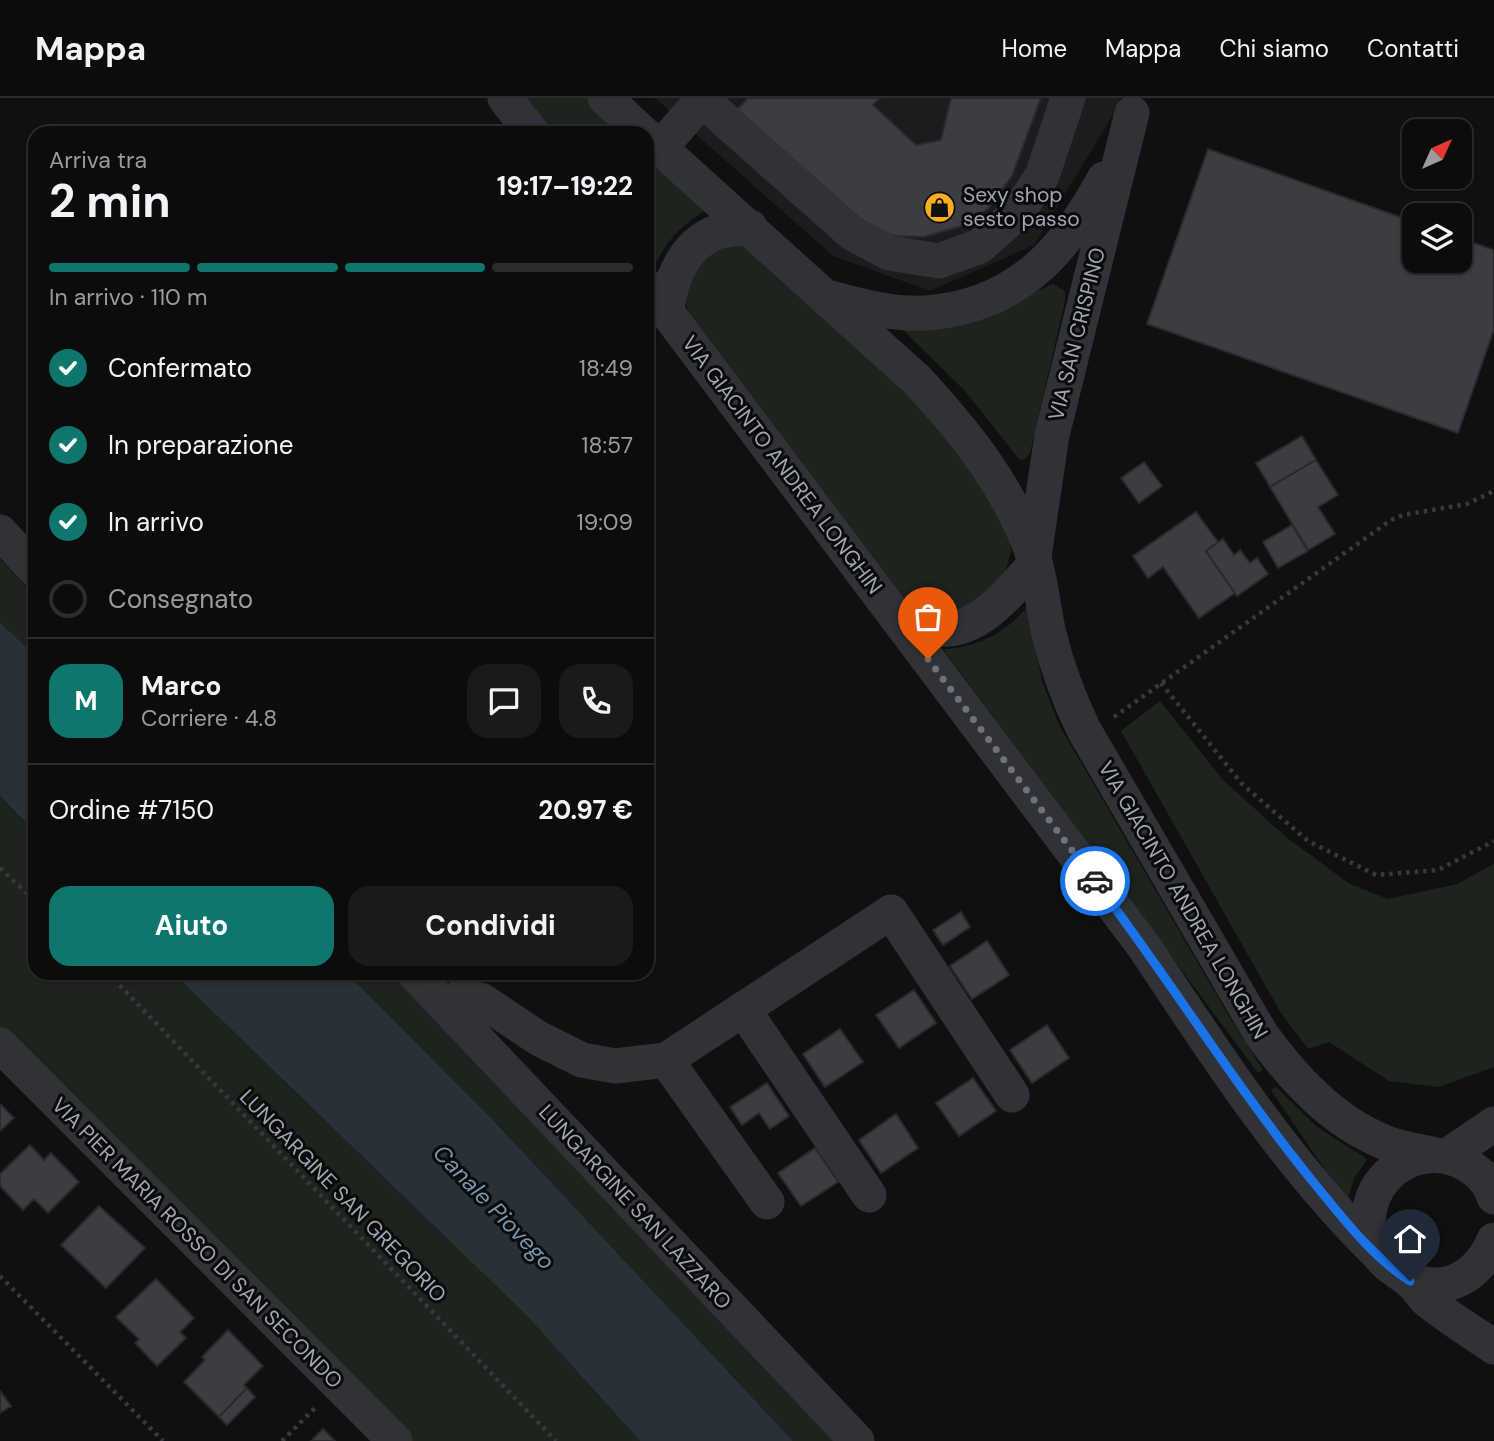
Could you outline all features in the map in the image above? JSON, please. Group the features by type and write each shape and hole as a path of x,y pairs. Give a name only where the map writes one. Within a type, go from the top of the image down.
{"street":[{"path":"505,98 527,126"},
{"name":"VIA GIACINTO ANDREA LONGHIN","path":"605,98 636,126"},
{"path":"654,137 713,102 852,233 889,253 939,261 980,246 1018,212 1042,176 1068,98"},
{"name":"VIA SAN CRISPINO","path":"826,297 896,312 925,313 978,305 1024,279 1052,256 1082,219 1110,167 1135,105"},
{"name":"VIA SAN CRISPINO","path":"1034,560 1052,435 1135,105"},
{"name":"VIA GIACINTO ANDREA LONGHIN","path":"654,143 918,381 956,422 987,464 1034,560 1049,634 1068,697 1078,719 1261,1034 1286,1068 1348,1123 1385,1143 1466,1163 1481,1175 1494,1197"},
{"name":"VIA GIACINTO ANDREA LONGHIN","path":"750,227 717,232 690,249 668,289 657,300 1145,948 1247,1097 1348,1224 1392,1270 1410,1281 1425,1299 1494,1347"},
{"path":"0,531 28,562"},
{"path":"897,618 929,628 951,629 973,622 995,607 1034,560"},
{"path":"443,1004 459,998 481,1000 538,1038 582,1060 615,1066 667,1060 891,912 1012,1095"},
{"name":"LUNGARGINE SAN LAZZARO","path":"421,980 857,1441"},
{"path":"743,1009 869,1195"},
{"name":"VIA PIER MARIA ROSSO DI SAN SECONDO","path":"0,1045 395,1441"},
{"path":"667,1060 767,1202"},
{"path":"1378,1254 1370,1232 1369,1210 1376,1188 1390,1171 1409,1159 1439,1155 1494,1124"},
{"path":"1410,1281 1439,1285 1466,1276 1487,1257 1494,1240"}],"path":[{"path":"1113,717 1391,520 1403,515 1467,504 1494,491"},
{"path":"1161,683 1242,784 1308,841 1376,875 1438,870 1494,841"},
{"path":"0,868 28,894"},
{"name":"LUNGARGINE SAN GREGORIO","path":"114,980 556,1441"},
{"path":"0,1276 163,1441"},
{"path":"282,1441 338,1385"}],"shaded area":[{"path":"525,98 591,98 622,126 546,126"},
{"path":"655,98 1120,98 1116,110 1034,245 930,291 833,256"},
{"path":"654,154 713,207 677,232 654,267"},
{"path":"746,245 956,439 1010,535 1011,551 1003,580 969,610 936,614 905,603 692,321 686,290 692,274 713,249"},
{"path":"1053,284 1065,291 1065,301 1030,453 1024,460 1019,459 965,391 898,325 1032,293"},
{"path":"0,559 28,589 28,649 0,622"},
{"path":"1027,607 1042,681 1059,725 1263,1070 1258,1073 943,649 979,642 1000,632"},
{"path":"1160,701 1223,780 1286,837 1350,884 1388,899 1457,884 1494,864 1494,1067 1439,1087 1389,1081 1329,1042 1308,1049 1281,1013 1121,731"},
{"path":"0,796 28,825 28,980 180,980 527,1316 640,1441 392,1441 0,1056"},
{"path":"354,980 404,980 842,1441 793,1441 493,1120"},
{"path":"1276,1087 1317,1127 1367,1159 1354,1179 1347,1202 1271,1090"}],"water":[{"path":"0,622 28,649 28,825 0,796"},
{"name":"Canale Piovego","path":"180,980 354,980 493,1120 793,1441 640,1441 527,1316"}],"building":[{"path":"748,98 880,98 873,105 916,145 941,140 951,98 1041,98 1012,176 988,209 959,227 923,237 895,236 858,225 734,113"},
{"path":"1208,149 1402,218 1402,273 1472,273 1472,242 1494,250 1494,329 1458,433 1147,324"},
{"path":"1302,436 1316,460 1270,487 1256,463"},
{"path":"1316,460 1338,495 1318,507 1335,534 1308,550 1270,487"},
{"path":"1144,462 1162,486 1139,503 1121,478"},
{"path":"1196,512 1218,542 1206,551 1235,593 1199,618 1163,567 1148,578 1133,556"},
{"path":"1292,525 1308,551 1278,568 1263,542"},
{"path":"1223,539 1234,555 1240,550 1250,563 1257,558 1268,574 1237,596 1206,551"},
{"path":"961,912 970,927 943,945 933,930"},
{"path":"987,941 1009,975 972,999 950,966"},
{"path":"914,990 936,1023 899,1048 876,1015"},
{"path":"1047,1025 1069,1058 1032,1083 1010,1050"},
{"path":"840,1029 863,1062 825,1087 803,1054"},
{"path":"973,1078 996,1111 959,1136 936,1103"},
{"path":"767,1083 789,1116 770,1129 759,1113 742,1125 730,1107"},
{"path":"0,1104 14,1118 0,1131"},
{"path":"896,1114 918,1148 881,1173 859,1140"},
{"path":"30,1145 44,1160 51,1153 79,1182 48,1213 34,1199 23,1210 0,1186 0,1174"},
{"path":"815,1148 838,1182 801,1206 778,1173"},
{"path":"99,1206 145,1248 106,1288 61,1245"},
{"path":"156,1279 194,1318 180,1332 186,1338 157,1366 135,1343 139,1339 116,1317"},
{"path":"228,1330 263,1366 244,1385 247,1388 219,1417 184,1382 205,1360 202,1357"},
{"path":"247,1388 255,1397 227,1425 219,1417"},
{"path":"0,1391 11,1406 0,1413"},
{"path":"323,1429 335,1441 311,1441"}],"way so far":[{"path":"928,659 1095,881"}],"place":[{"name":"Sexy shop sesto passo","path":"940,207"}],"route":[{"path":"1095,881 1145,948 1247,1097 1300,1166 1348,1224 1392,1270 1410,1281"}]}
